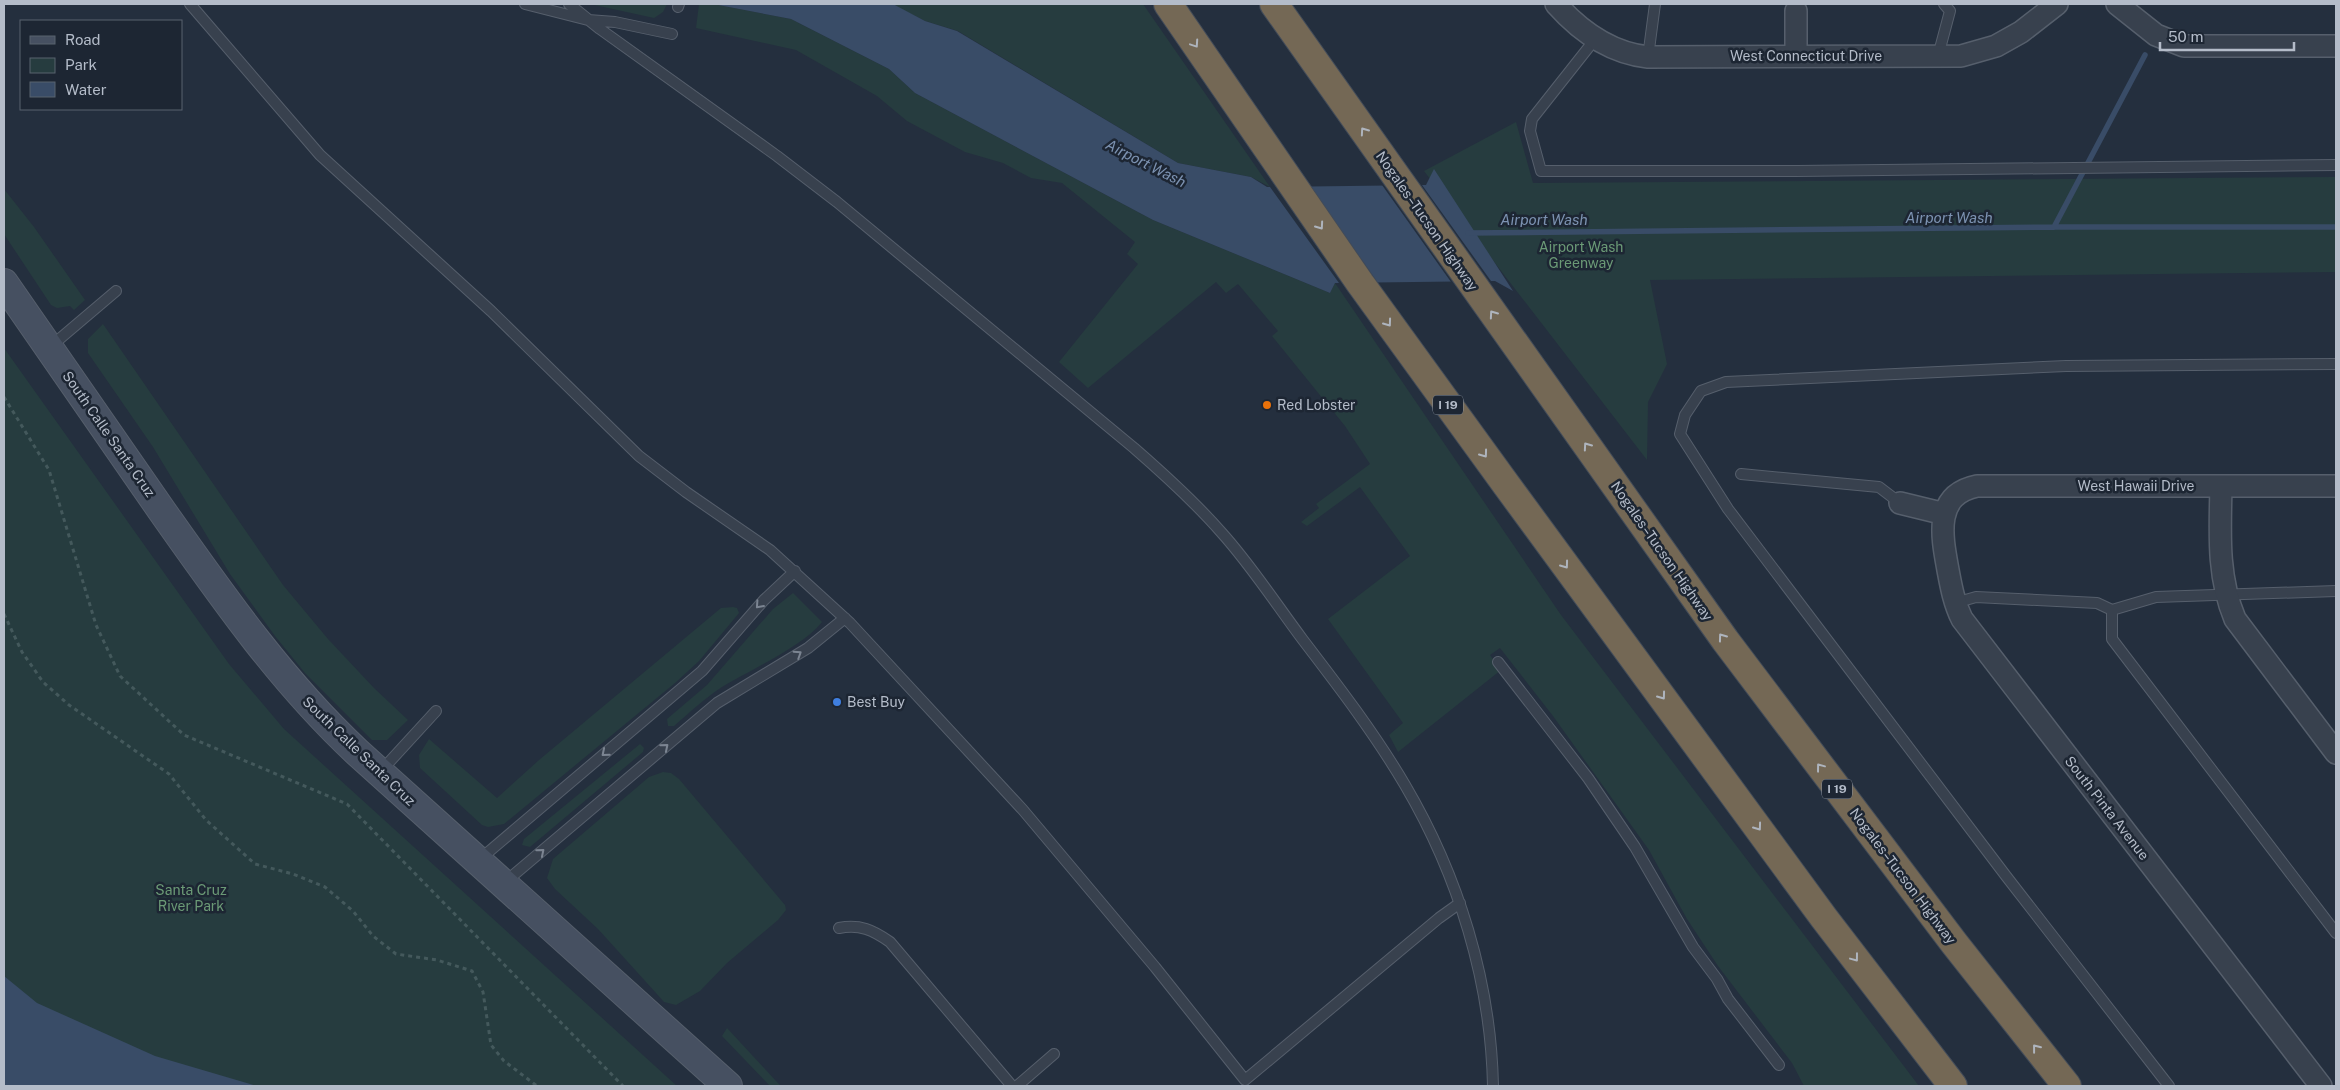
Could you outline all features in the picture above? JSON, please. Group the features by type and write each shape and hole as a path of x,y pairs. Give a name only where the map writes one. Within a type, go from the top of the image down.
{"highway":[{"name":"I 19","path":"1168,4 1360,283 1824,918 1953,1086"},
{"name":"Nogales–Tucson Highway","path":"1274,4 1725,640 1954,943 2067,1086"}],"street":[{"name":"West Connecticut Drive","path":"1556,4 1570,20 1608,46 1635,55 1648,56 1796,54 1961,56 1996,46 2021,32 2057,4"},
{"path":"2118,4 2156,35 2184,46 2336,46"},
{"path":"1796,11 1796,54"},
{"name":"South Calle Santa Cruz","path":"4,284 200,564 265,653 318,714 380,773 728,1086"},
{"name":"West Hawaii Drive","path":"1945,512 1950,501 1959,492 1977,486 2336,486"},
{"path":"2221,486 2220,553 2226,594 2235,619 2244,634 2336,753"},
{"path":"1900,503 1945,512"},
{"name":"South Pinta Avenue","path":"1945,512 1942,525 1944,548 1955,603 1962,619 2321,1086"}],"lane":[{"path":"190,4 320,155 491,311 639,456 686,492 770,550 845,618 1023,810 1155,968 1242,1083 1439,918 1460,903"},
{"path":"525,4 588,20 615,22 672,34"},
{"path":"569,4 588,20 777,156 844,208 1096,416 1189,498 1221,532 1250,567 1381,746 1419,810 1441,856 1460,903 1483,995 1492,1061 1493,1086"},
{"path":"1648,56 1655,4"},
{"path":"1938,56 1950,11 1944,4"},
{"path":"1596,38 1532,119 1530,132 1541,170 1798,171 2336,165"},
{"path":"49,348 116,291"},
{"path":"2170,1086 2006,876 1734,517 1680,434 1685,415 1701,392 1726,382 2066,366 2336,364"},
{"path":"1741,474 1879,487 1900,503"},
{"path":"478,860 702,671 764,600 794,571"},
{"path":"1955,603 1976,597 2097,603 2112,610 2156,597 2336,591"},
{"path":"2112,610 2112,639 2336,933"},
{"path":"503,883 717,703 808,648 845,618"},
{"path":"1498,662 1588,778 1635,847 1685,934 1717,979 1728,999 1779,1066"},
{"path":"380,773 436,710"},
{"path":"839,928 852,926 866,928 890,942 1012,1086"},
{"path":"1016,1086 1054,1054"}],"path":[{"path":"4,396 49,470 96,625 120,676 184,735 347,804 623,1086"},
{"path":"4,614 22,652 42,682 69,705 169,774 206,820 255,864 292,874 325,888 353,911 373,936 396,954 437,960 472,971 483,992 491,1045 504,1061 537,1086"}],"green space":[{"path":"590,4 667,4 663,12 654,18"},
{"path":"699,4 713,4 791,19 889,69 915,93 1153,220 1330,293 1335,283 1561,615 1919,1086 1804,1086 1792,1063 1718,966 1687,919 1649,850 1553,716 1500,648 1490,655 1501,670 1398,752 1389,735 1403,723 1328,619 1410,556 1360,487 1307,526 1301,522 1319,508 1316,504 1370,464 1345,426 1272,336 1278,331 1238,284 1226,293 1216,282 1088,388 1059,362 1138,264 1127,254 1135,242 1062,183 1031,178 1003,163 965,152 907,121 877,96 796,50 696,28"},
{"path":"891,4 1143,4 1270,187 1251,177 1178,163 958,31 925,21"},
{"name":"Airport Wash Greenway","path":"1516,122 1533,183 2336,177 2336,272 1650,280 1667,364 1648,402 1647,460 1424,171"},
{"path":"4,189 34,227 85,300 74,310 70,306 57,308 51,305 4,234"},
{"path":"103,324 283,585 328,639 374,688 408,720 387,740 372,740 305,673 275,636 230,574 153,447 88,353 88,339"},
{"name":"Santa Cruz River Park","path":"4,348 229,664 284,729 677,1086 4,1086"},
{"path":"793,593 822,622 813,632 775,658 722,687 674,726 668,726 667,719 707,685 773,609"},
{"path":"721,608 737,608 739,613 699,661 504,824 488,827 482,825 420,768 419,755 429,739 497,798 539,760"},
{"path":"640,744 644,748 643,752 530,847 522,845 524,839"},
{"path":"663,772 671,773 679,779 785,905 786,910 778,920 727,963 700,991 676,1005 664,1002 598,929 555,889 547,878 553,859 649,777"},
{"path":"727,1028 781,1086 770,1086 722,1036"}],"water":[{"path":"713,4 893,4 925,21 957,31 1178,163 1251,177 1267,187 1426,185 1434,169 1513,291 1495,281 1335,283 1330,293 1153,220 915,93 889,69 791,19"},
{"path":"4,976 37,1003 155,1056 257,1086 4,1086"}],"pier":[{"path":"1382,185 1422,185 1491,281 1451,282"},
{"path":"1310,186 1378,283 1339,283 1270,187"}],"waterway":[{"path":"2054,227 2145,55"},
{"name":"Airport Wash","path":"1468,233 2054,227 2336,227"}],"place":[{"name":"Red Lobster","path":"1267,405"},
{"name":"Best Buy","path":"837,702"}]}
